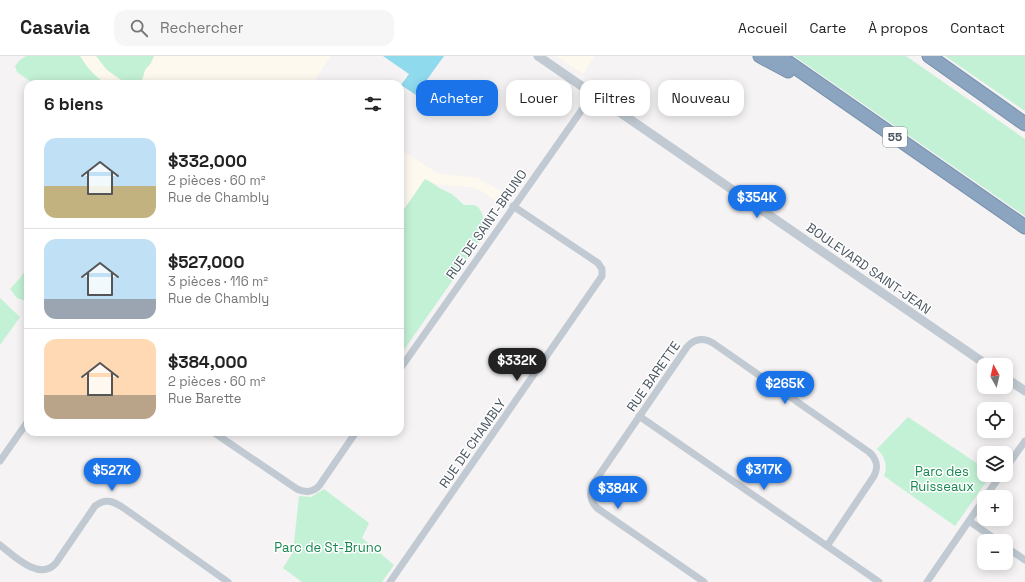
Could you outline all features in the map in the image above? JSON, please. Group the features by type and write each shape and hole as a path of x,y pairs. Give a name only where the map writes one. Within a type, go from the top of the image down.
{"highway":[{"path":"760,56 844,101"},
{"name":"55","path":"779,56 1025,227"},
{"path":"929,56 1025,124"}],"street":[{"name":"BOULEVARD SAINT-JEAN","path":"538,56 580,86"},
{"name":"RUE DE SAINT-BRUNO","path":"404,363 580,111"},
{"name":"BOULEVARD SAINT-JEAN","path":"624,116 977,358"},
{"name":"RUE DE CHAMBLY","path":"390,582 602,276 602,269 598,263 513,206"},
{"name":"RUE BARETTE","path":"704,582 597,508 592,500 591,493 594,484 639,416 689,345 700,339 713,342 874,457 877,466 874,476 827,546"},
{"path":"1013,383 1025,391"},
{"path":"639,416 878,582"},
{"path":"0,461 24,427"},
{"path":"219,436 297,489 307,492 314,490 319,486 353,436"},
{"path":"1013,458 1025,441"},
{"path":"0,545 36,570 44,571 49,569 54,565 95,506 102,502 110,501 121,506 228,582"},
{"path":"927,582 977,510"},
{"path":"969,521 988,534"},
{"path":"1013,552 1025,560"}],"shaded area":[{"path":"80,56 96,56 107,70 121,80 101,80 85,65"},
{"path":"147,56 331,56 316,80 132,80"},
{"path":"556,56 595,56 583,74"},
{"path":"404,152 437,173 478,178 505,194 510,195 513,193 501,209 499,203 480,190 470,187 434,184 426,179 404,209"}],"green space":[{"path":"26,56 80,56 85,64 101,80 28,80 17,72 15,66"},
{"path":"96,56 154,56 151,63 145,70 142,80 121,80 107,70"},
{"path":"794,56 906,56 1025,139 1025,216"},
{"path":"945,56 1025,56 1025,111"},
{"path":"425,179 452,194 464,205 477,206 482,212 487,231 404,350 404,209"},
{"path":"24,272 24,301 17,298 10,289"},
{"path":"0,298 20,317 0,345"},
{"name":"Parc des Ruisseaux","path":"908,417 977,463 977,482 986,482 980,490 977,490 977,495 955,526 884,476 886,469 885,461 877,449"},
{"name":"Parc de St-Bruno","path":"324,489 369,523 362,538 394,565 382,582 302,582 283,568 293,552 299,496 311,497"}],"water":[{"path":"383,56 444,56 427,80 416,80 416,95 404,87 404,81 409,74"}]}
